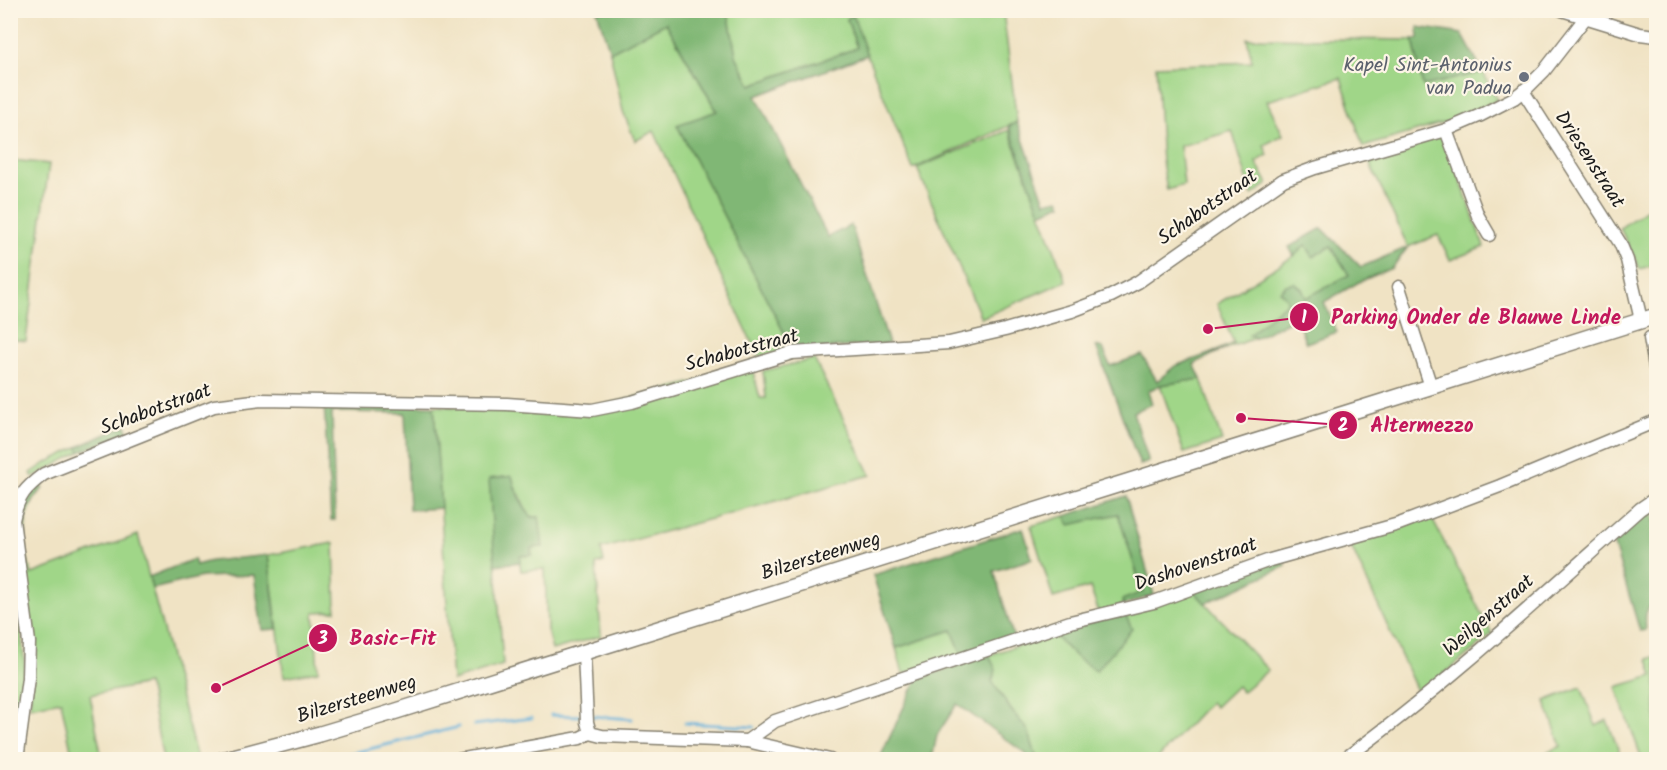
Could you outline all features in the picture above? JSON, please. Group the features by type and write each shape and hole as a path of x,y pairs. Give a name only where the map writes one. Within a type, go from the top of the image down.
{"main road":[{"name":"Bilzersteenweg","path":"222,759 320,734 584,653 1649,318"}],"street":[{"path":"1562,10 1587,14 1640,34 1656,36"},
{"name":"Schabotstraat","path":"17,759 28,678 29,642 13,520 16,507 27,487 44,474 214,406 261,400 507,404 592,410 632,402 792,353 940,344 1005,330 1072,311 1111,296 1138,282 1259,195 1298,173 1446,130 1481,115 1522,91 1544,71 1587,14"},
{"name":"Driesenstraat","path":"1522,91 1620,243 1649,318"},
{"path":"1446,130 1478,216 1489,235"},
{"path":"1399,287 1431,387"},
{"path":"1650,338 1656,373"},
{"name":"Dashovenstraat","path":"747,741 775,721 1070,622 1154,602 1270,560 1399,524 1500,486 1656,421"},
{"name":"Weilgenstraat","path":"1343,759 1422,699 1496,637 1640,509 1656,498"},
{"path":"584,653 586,722 590,733"},
{"path":"458,759 580,738 590,733 602,736 747,741 830,759"}],"green space":[{"path":"597,11 728,11 736,56 751,85 857,48 847,19 853,15 867,55 756,96 828,237 851,225 889,344 793,350 677,125 717,111 666,23 610,52"},
{"path":"728,11 1003,11 1017,122 913,169 853,15 847,19 857,48 751,85 736,56"},
{"path":"666,23 717,112 677,125 793,350 758,356 654,131 635,141 623,111 610,52"},
{"path":"1418,27 1462,34 1483,72 1423,86 1413,40 1419,39"},
{"path":"1247,38 1413,40 1423,86 1483,72 1497,100 1457,119 1363,147 1341,78 1267,101 1283,135 1264,145 1268,155 1256,162 1268,184 1252,195 1232,131 1180,146 1184,185 1167,190 1162,162 1156,66 1252,62"},
{"path":"1017,122 1045,202 1059,199 1062,204 1040,213 1009,127"},
{"path":"1009,130 1066,281 981,318 917,168"},
{"path":"1438,136 1446,139 1484,247 1450,260 1438,235 1408,247 1367,157"},
{"path":"11,160 49,164 26,341 11,339"},
{"path":"1656,203 1656,264 1640,269 1620,228"},
{"path":"1322,228 1361,267 1408,247 1392,268 1359,282 1324,302 1337,332 1306,343 1296,318 1255,338 1249,335 1288,301 1280,291 1286,285 1295,283 1302,289 1306,298 1349,275 1331,246 1313,257 1306,245 1294,256 1289,247"},
{"path":"1306,244 1331,245 1349,275 1305,299 1302,289 1250,335 1255,338 1200,358 1234,343 1217,304 1294,256"},
{"path":"1096,346 1103,348 1110,366 1142,355 1157,381 1175,366 1226,348 1194,364 1201,379 1160,385 1148,391 1152,404 1133,412 1149,462 1140,465"},
{"path":"814,359 871,475 601,549 604,562 596,564 601,636 552,650 547,630 545,569 521,571 519,556 532,555 531,548 539,517 532,517 529,514 518,492 490,479 503,665 452,681 434,406 578,412 752,367 760,398 766,398 763,371"},
{"path":"1201,379 1222,441 1184,453 1160,385"},
{"path":"324,404 434,406 441,508 409,510 405,413 332,412 335,520 331,520"},
{"path":"126,425 128,432 80,452 78,447"},
{"path":"78,447 80,452 33,477 31,473 46,463"},
{"path":"512,476 525,509 532,517 539,517 543,547 531,548 532,555 520,556 520,562 495,565 489,479"},
{"path":"37,481 43,488 26,517 18,515 25,497"},
{"path":"1126,496 1154,595 1123,605 1122,600 1143,592 1118,514 1070,525 1065,516"},
{"path":"1651,507 1656,527 1656,601 1647,610 1646,630 1640,631 1612,539"},
{"path":"1118,513 1143,593 1122,600 1123,605 1099,613 1090,587 1053,598 1031,526 1065,516 1070,525"},
{"path":"18,515 26,517 26,553 32,574 138,535 197,759 163,759 148,684 90,695 102,759 73,759 61,701 30,707 33,657"},
{"path":"1430,515 1492,634 1419,695 1349,542"},
{"path":"1023,528 1032,559 994,571 1014,639 962,655 952,630 896,648 873,575"},
{"path":"334,543 336,611 314,612 318,671 284,677 268,555"},
{"path":"268,555 277,629 262,630 254,575 202,577 152,589 149,577 194,559 196,565 211,561"},
{"path":"1281,559 1286,566 1205,603 1193,590"},
{"path":"1193,590 1268,670 1242,692 1237,686 1215,707 1210,702 1157,759 1037,759 1028,730 1011,710 992,681 989,655 1053,634 1076,657 1124,612"},
{"path":"10,592 12,601 17,601 25,666 17,725 11,727"},
{"path":"1124,612 1132,629 1096,671 1076,657 1053,634"},
{"path":"952,630 962,655 903,674 896,648"},
{"path":"989,655 996,670 992,681 1011,710 1028,730 1037,759 1029,759 1026,754 957,704 937,735 930,759 879,760 917,679"},
{"path":"1656,656 1656,759 1642,759 1616,687 1653,676 1648,659"},
{"path":"1581,687 1596,726 1607,720 1622,759 1534,759 1561,746 1545,701"}],"waterway":[{"path":"551,715 582,716"},
{"path":"593,716 632,719"},
{"path":"474,725 532,718"},
{"path":"685,723 754,727"},
{"path":"324,760 459,727"}],"place":[{"name":"Kapel Sint-Antonius van Padua","path":"1524,77"},
{"name":"Parking Onder de Blauwe Linde","path":"1208,329"},
{"name":"Altermezzo","path":"1241,418"},
{"name":"Basic-Fit","path":"216,688"}]}
